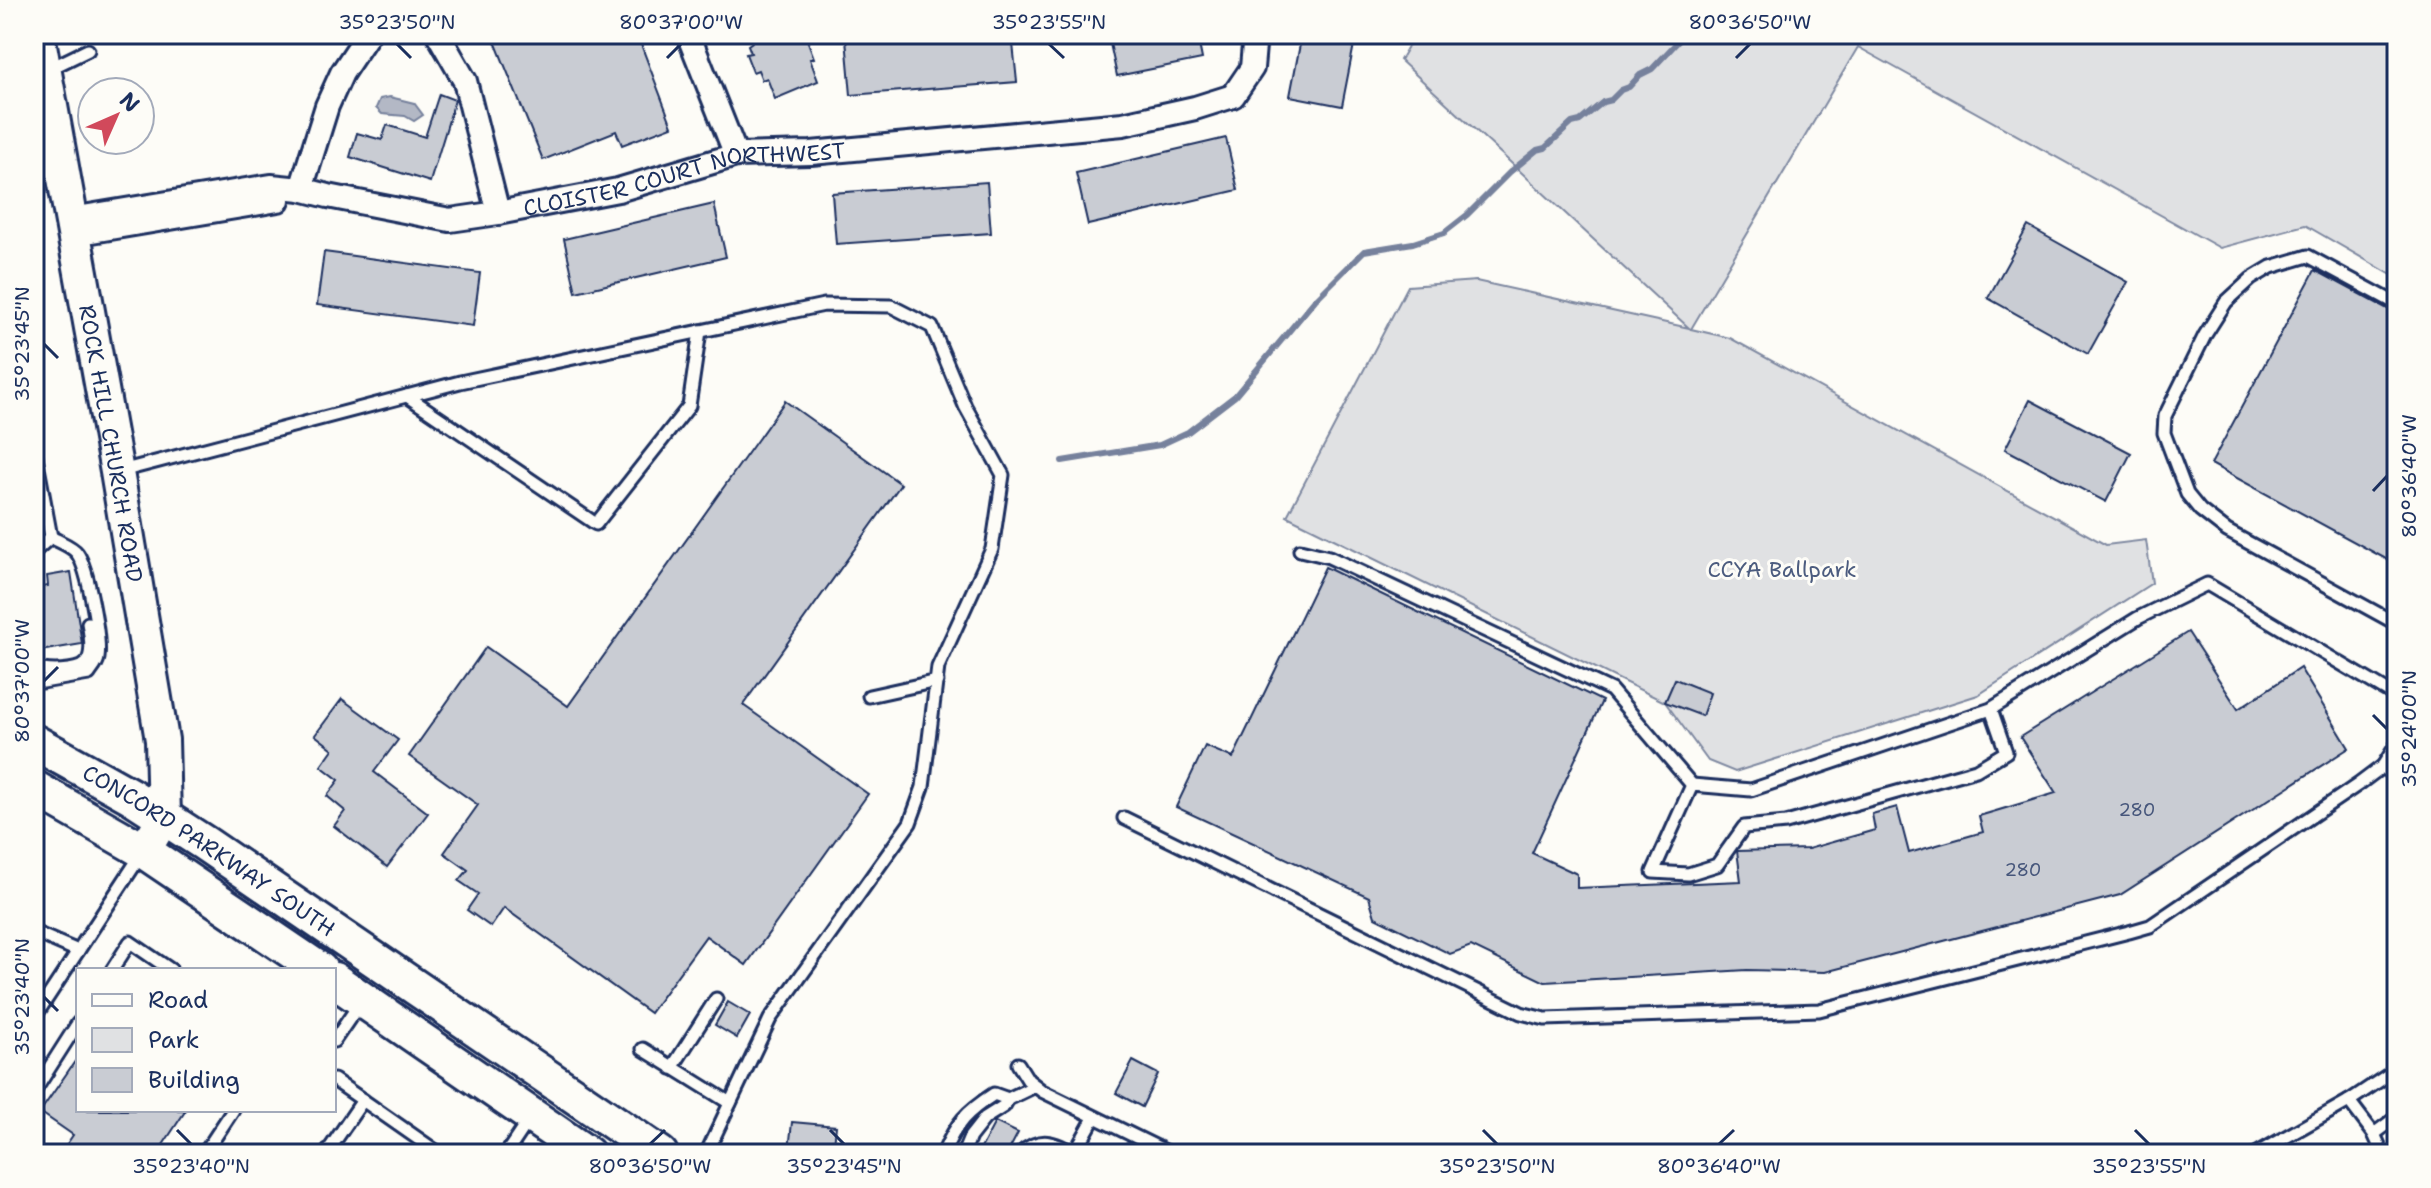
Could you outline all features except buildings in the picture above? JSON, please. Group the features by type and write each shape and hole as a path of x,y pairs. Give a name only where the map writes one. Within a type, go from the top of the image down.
{"main road":[{"name":"ROCK HILL CHURCH ROAD","path":"38,34 162,740 164,817"},
{"name":"CONCORD PARKWAY SOUTH","path":"34,742 164,817 660,1154"},
{"name":"CONCORD PARKWAY SOUTH","path":"34,788 144,851 317,968"},
{"path":"144,851 164,817"},
{"path":"336,981 587,1154"}],"street":[{"path":"301,189 327,106 342,73 368,34"},
{"path":"438,34 465,81 498,213"},
{"path":"688,34 736,155"},
{"name":"CLOISTER COURT NORTHWEST","path":"72,226 271,186 301,189 450,220 618,190 736,155 811,153 1123,124 1233,96 1252,68 1255,34"}],"lane":[{"path":"44,72 88,50"},
{"path":"2397,304 2308,256 2271,267 2251,279 2226,302 2165,416 2164,433 2187,494 2200,510 2227,531 2397,624"},
{"path":"117,472 460,382 824,305 891,306 932,327 965,406 1003,475 992,549 938,667 923,787 910,823 770,1019 706,1154"},
{"path":"407,396 596,524 689,406 700,331"},
{"path":"34,446 51,537"},
{"path":"34,552 51,537"},
{"path":"34,677 43,682 89,674 98,661 98,641 87,582 76,551 51,537"},
{"path":"1300,550 1329,557 1611,690 1692,785 1751,790 1991,709 2138,618 2207,584 2397,697"},
{"path":"34,668 59,671 87,663 90,633 82,591 87,582"},
{"path":"869,696 937,681"},
{"path":"1692,785 1653,872 1688,874 1717,865 1744,827 1786,823 1976,770 2006,752 1991,709"},
{"path":"1124,818 1521,1013 1545,1019 1815,1011 2150,926 2383,766 2397,744"},
{"path":"2383,766 2397,780"},
{"path":"34,1018 144,851"},
{"path":"34,932 78,951"},
{"path":"113,968 130,942 168,968"},
{"path":"336,1038 363,999"},
{"path":"672,1068 716,999"},
{"path":"34,1092 76,1026"},
{"path":"643,1049 730,1103"},
{"path":"1018,1064 1035,1086 1171,1154"},
{"path":"2256,1154 2349,1101 2397,1069"},
{"path":"336,1081 440,1154"},
{"path":"963,1154 970,1137 985,1118 1004,1106 1008,1099 1035,1086"},
{"path":"943,1154 953,1130 969,1110 994,1094 1008,1099"},
{"path":"326,1154 363,1100"},
{"path":"2349,1101 2374,1134 2383,1154"},
{"path":"204,1154 232,1112"},
{"path":"506,1154 532,1116"},
{"path":"2374,1134 2397,1117"},
{"path":"1020,1154 1035,1142 1054,1142 1075,1154 1094,1118"}],"green space":[{"name":"CCYA Ballpark","path":"1415,34 2397,34 2397,278 2305,225 2220,248 1858,47 1691,329 1730,338 2106,545 2146,540 2152,583 1978,695 1735,772 1708,761 1665,702 1287,516 1408,286 1476,281 1689,328 1400,60"}],"shaded area":[{"path":"390,97 414,103 423,115 414,121 405,116 382,114 376,108 380,99"}],"waterway":[{"path":"1062,461 1160,445 1188,432 1235,396 1315,300 1364,251 1413,243 1444,233 1537,150 1545,148 1572,123 1580,121 1652,69 1685,34"}]}
